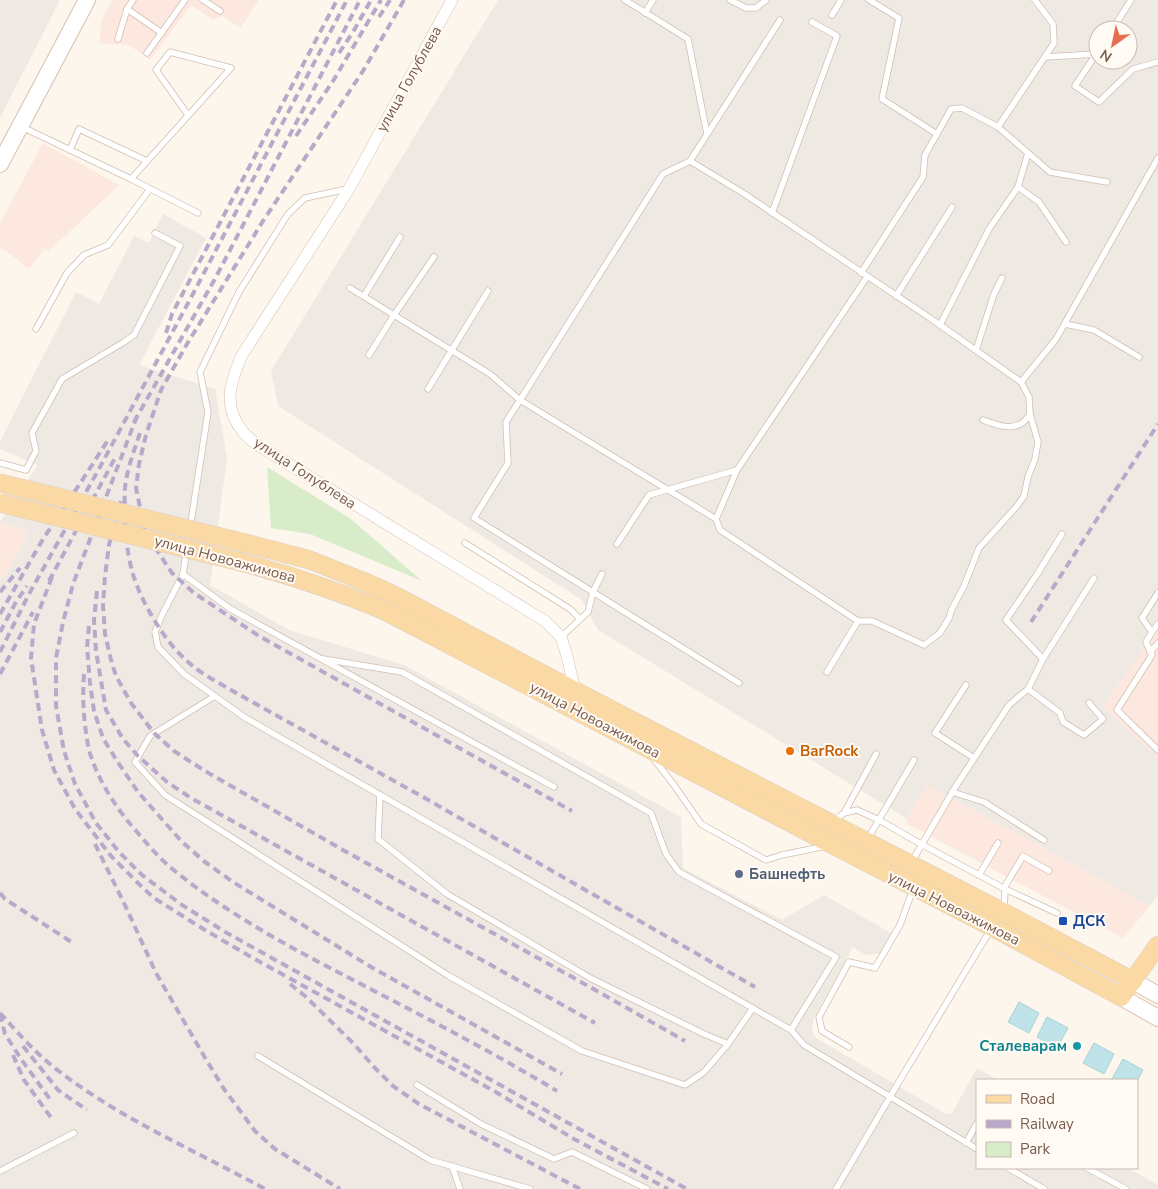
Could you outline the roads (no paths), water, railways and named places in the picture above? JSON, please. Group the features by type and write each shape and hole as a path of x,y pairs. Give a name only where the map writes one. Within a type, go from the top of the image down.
{"main road":[{"path":"0,164 87,0"},
{"name":"улица Новоажимова","path":"0,483 310,560 365,582 394,595 574,691 837,818 866,842 1158,995"},
{"name":"улица Новоажимова","path":"0,503 303,579 385,611 992,927 1158,1018"},
{"path":"1121,997 1158,945"}],"street":[{"name":"улица Голублева","path":"452,0 349,189 242,355 234,375 230,396 232,415 244,434 261,447 545,621 561,637"},
{"path":"561,637 574,691"}],"lane":[{"path":"118,39 133,0"},
{"path":"147,53 185,0"},
{"path":"203,0 220,11"},
{"path":"625,0 688,39 707,134"},
{"path":"645,13 653,0"},
{"path":"730,0 746,8 756,8 766,0"},
{"path":"832,15 841,0"},
{"path":"869,0 899,18 882,99 937,134"},
{"path":"998,127 1054,43 1053,24 1035,0"},
{"path":"1118,20 1131,0"},
{"path":"128,9 162,33"},
{"path":"739,683 474,518 508,463 506,422 663,174 690,161 780,20"},
{"path":"772,213 837,36 812,22"},
{"path":"131,179 231,68 170,52 156,70 188,115"},
{"path":"1045,57 1088,53"},
{"path":"1138,68 1158,62"},
{"path":"1088,66 1075,86 1099,102 1132,70"},
{"path":"861,272 922,177 925,154 951,109 962,108 998,127 1050,172 1107,182"},
{"path":"20,126 198,213"},
{"path":"70,150 79,129 147,161"},
{"path":"940,325 989,229 1018,186 1028,153"},
{"path":"1021,382 1056,339 1158,158"},
{"path":"350,288 490,374 520,400 716,519 720,530 858,620 872,621 924,646 940,633 950,618 952,609 964,586 979,548 1024,496 1038,442 1030,414 1029,397 1021,382 976,350 743,193 690,161"},
{"path":"1018,186 1039,202 1066,242"},
{"path":"36,329 66,273 84,255 108,245 150,188"},
{"path":"349,189 305,198 288,214 239,292 200,372 208,412 182,574 155,632 158,647 184,674 244,717 791,1030 804,1045 976,1148"},
{"path":"896,296 952,208"},
{"path":"0,463 26,470 36,451 32,433 62,379 134,335 180,246 155,233"},
{"path":"364,296 400,237"},
{"path":"369,355 434,257"},
{"path":"716,519 737,470 867,277"},
{"path":"976,350 994,294 1002,278"},
{"path":"428,389 488,291"},
{"path":"1065,324 1094,330 1139,356"},
{"path":"983,420 996,425 1012,427 1024,423 1030,414"},
{"path":"617,544 649,495 737,470"},
{"path":"1042,658 1006,620 1062,534"},
{"path":"465,543 570,609 580,620"},
{"path":"182,574 229,608 554,787"},
{"path":"561,637 588,612 593,592 602,574"},
{"path":"910,865 974,758 1009,706 1028,689 1042,658 1094,578"},
{"path":"1152,632 1142,618 1158,593"},
{"path":"827,672 858,620"},
{"path":"1158,624 1146,642 1152,656 1117,710 1158,750"},
{"path":"1150,652 1158,643"},
{"path":"323,659 402,672 652,813 666,854 679,872 836,957 791,1030"},
{"path":"966,685 934,733 974,758"},
{"path":"1028,689 1060,713 1063,722 1084,736 1103,719 1089,703"},
{"path":"215,696 150,736 134,762 165,795 449,976 582,1051 685,1085 704,1072 728,1044 753,1008"},
{"path":"644,746 701,824 766,860 833,845"},
{"path":"837,818 876,754"},
{"path":"866,842 914,760"},
{"path":"952,792 984,802 1044,840"},
{"path":"380,795 378,839 447,894 592,979 728,1044"},
{"path":"837,818 856,810 879,820 1004,888 1057,913"},
{"path":"979,875 998,843"},
{"path":"1004,913 1004,888 1023,856 1049,871"},
{"path":"849,1047 822,1031 819,1017 849,962 875,968 900,925 914,887"},
{"path":"836,1189 889,1097 992,927"},
{"path":"258,1056 430,1160 530,1189"},
{"path":"417,1085 481,1124 554,1159 572,1152 648,1189"},
{"path":"966,1143 976,1125"},
{"path":"0,1171 74,1134"},
{"path":"452,1166 460,1189"},
{"path":"1010,1169 1044,1189"},
{"path":"1089,1169 1126,1189"}],"water":[{"path":"1019,1002 1039,1013 1029,1033 1008,1022"},
{"path":"1047,1017 1068,1028 1057,1048 1037,1037"},
{"path":"1094,1043 1114,1054 1104,1074 1083,1063"},
{"path":"1123,1059 1143,1070 1138,1079 1112,1079"}],"railway":[{"path":"166,333 172,314 337,0"},
{"path":"0,652 29,594 194,292 347,0"},
{"path":"134,422 216,277 360,0"},
{"path":"339,53 371,0"},
{"path":"296,136 333,81 381,0"},
{"path":"379,17 390,0"},
{"path":"404,0 363,71 263,221 187,344 161,390 146,435 139,464 136,488 145,532 172,573 194,593 259,636 572,811"},
{"path":"137,416 73,584 56,658 56,706 64,751 75,784 96,823 119,852 142,875 182,905 227,933 687,1189"},
{"path":"1031,622 1158,424"},
{"path":"140,433 129,467 125,491 126,533 130,564 147,607 178,653 199,671 218,683 423,797 755,987"},
{"path":"0,614 43,539 108,440"},
{"path":"49,581 115,458"},
{"path":"121,501 109,545 105,576 103,605 105,634 116,676 131,703 154,733 174,751 205,771 685,1041"},
{"path":"0,592 20,568"},
{"path":"52,577 34,624 31,658 42,730 54,770 75,809 111,856 140,885 154,898 251,957 494,1091 574,1139 668,1189"},
{"path":"0,632 27,586"},
{"path":"97,591 94,620 96,651 106,710 123,739 138,756 167,782 191,798 595,1023"},
{"path":"0,674 33,612"},
{"path":"89,626 87,647 90,683 94,711 103,738 138,792 182,842 205,862 233,882 371,967 562,1074"},
{"path":"84,674 83,703 86,731 89,750 96,770 106,790 125,817 170,867 220,904 272,936 325,966 469,1041 557,1091"},
{"path":"95,844 156,973 224,1089 255,1131 275,1149 340,1189"},
{"path":"0,893 5,899 73,943"},
{"path":"290,984 353,1043 393,1086 419,1104 580,1189"},
{"path":"0,1013 44,1059 84,1089 134,1120 265,1189"},
{"path":"0,1014 5,1034 52,1102"},
{"path":"23,1046 58,1090 87,1110"},
{"path":"13,1055 24,1080 52,1119"}],"place":[{"name":"BarRock","path":"790,751"},
{"name":"Башнефть","path":"739,874"},
{"name":"ДСК","path":"1063,921"},
{"name":"Сталеварам","path":"1077,1046"}]}
